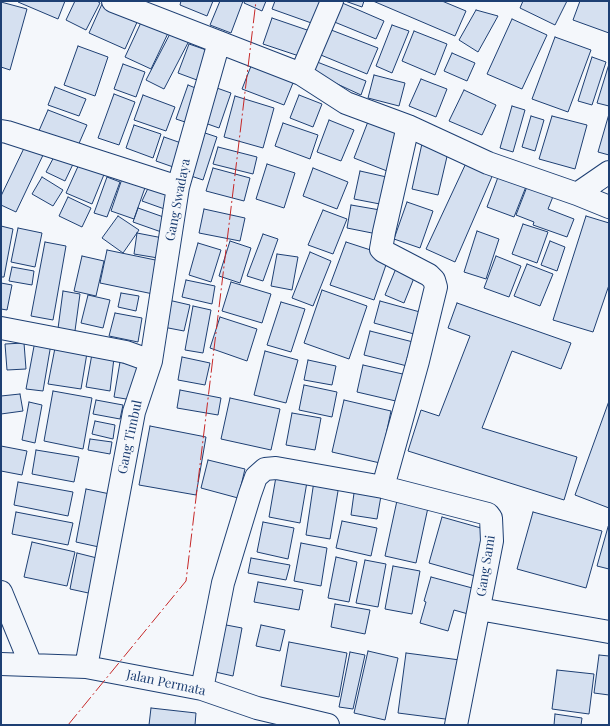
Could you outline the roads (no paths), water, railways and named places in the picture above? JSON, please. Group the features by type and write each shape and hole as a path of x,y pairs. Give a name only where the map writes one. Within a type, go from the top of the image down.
{"street":[{"path":"113,1 301,74 346,103 408,126 488,163 577,194 609,207"},
{"path":"301,74 332,1"},
{"name":"Gang Swadaya","path":"151,360 178,187 219,42"},
{"path":"202,689 223,583 256,477 265,469 276,468 383,487 418,361 436,287 434,280 429,275 381,249 408,126"},
{"path":"1,131 178,187"},
{"path":"577,194 609,172"},
{"path":"1,328 126,352 151,360"},
{"name":"Gang Timbul","path":"86,667 134,412 151,360"},
{"name":"Gang Sami","path":"383,487 488,514 491,518 492,541 456,725"},
{"path":"1,592 31,665"},
{"path":"479,609 609,632"},
{"name":"Jalan Permata","path":"1,664 86,667 202,689 255,716 328,725"}]}
